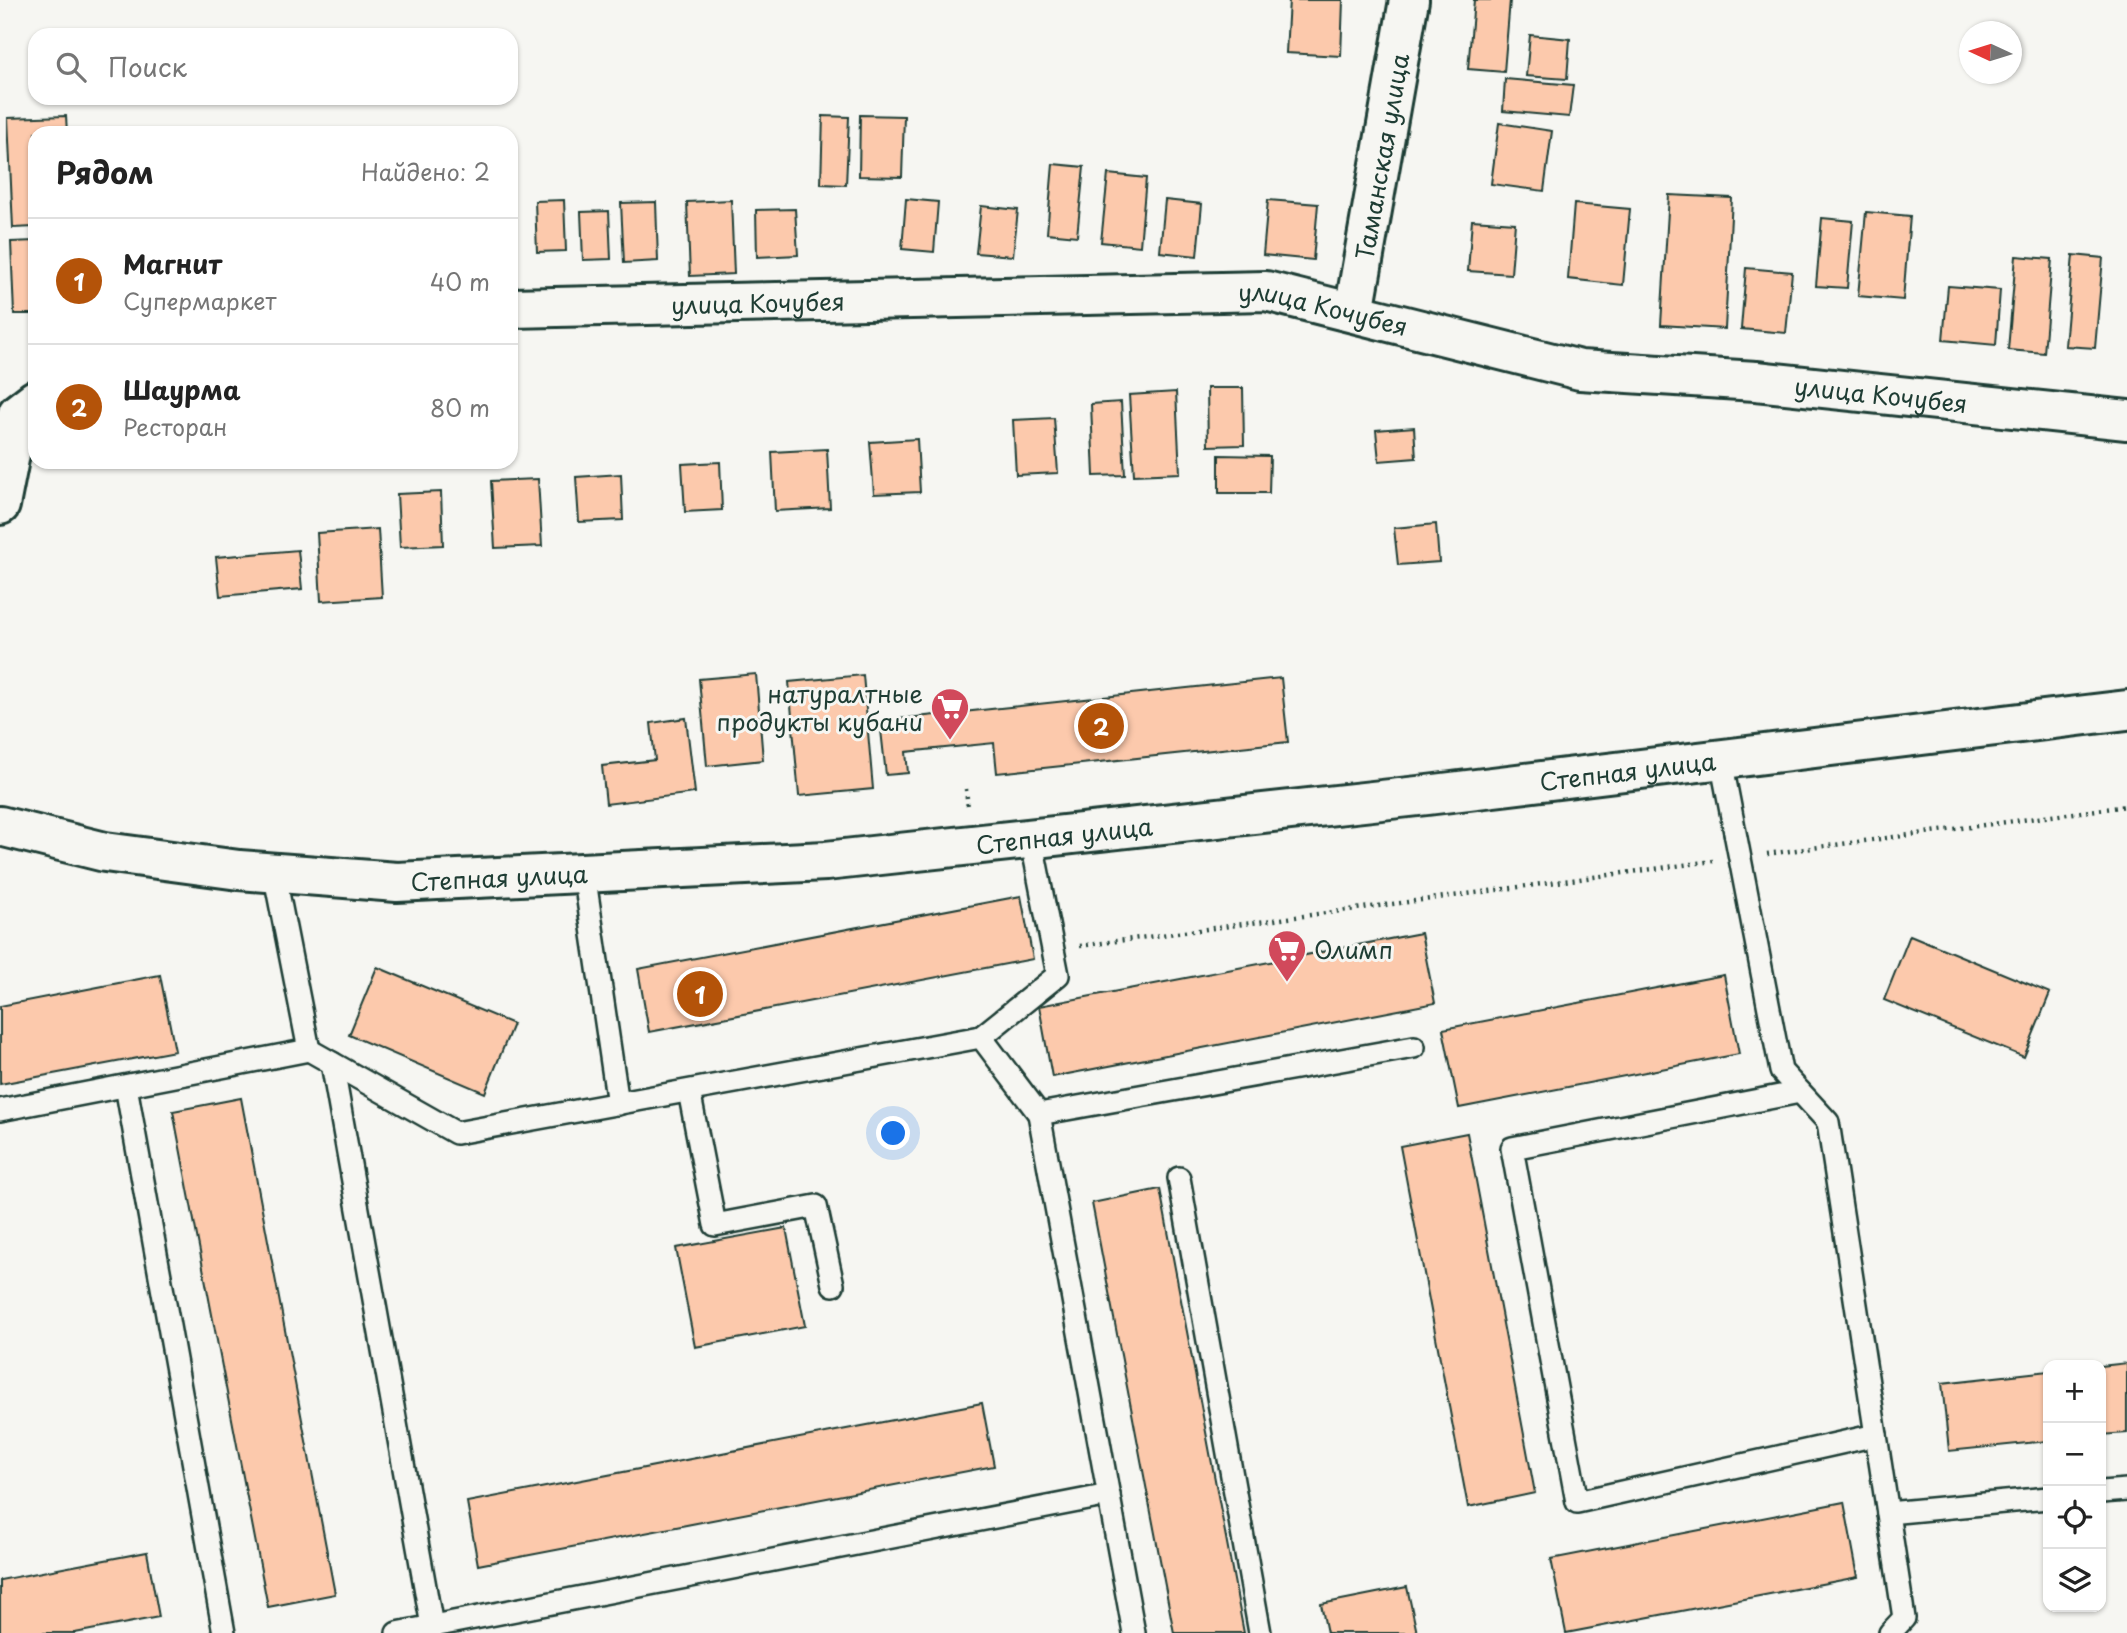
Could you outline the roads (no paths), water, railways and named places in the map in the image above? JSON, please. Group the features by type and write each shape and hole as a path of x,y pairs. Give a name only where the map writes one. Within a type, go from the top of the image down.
{"main road":[{"name":"Таманская улица","path":"1354,312 1409,0"},
{"name":"улица Кочубея","path":"518,308 1266,291 1580,370 1756,381 2127,420"},
{"path":"0,505 18,413 28,405"},
{"name":"Степная улица","path":"0,826 105,852 274,872 397,882 826,861 1721,760 2127,710"}],"lane":[{"path":"1721,760 1781,1071 1828,1122 1888,1513 1900,1628"},
{"path":"0,1110 309,1050 456,1133 981,1037 1058,975 1031,838"},
{"path":"274,872 309,1050"},
{"path":"584,873 618,1104"},
{"path":"981,1037 1039,1114 1134,1633"},
{"path":"1039,1114 1414,1047"},
{"path":"332,1063 432,1626"},
{"path":"126,1086 224,1633"},
{"path":"689,1091 715,1224 816,1206 833,1285"},
{"path":"1800,1092 1512,1148 1577,1502 1876,1435"},
{"path":"1179,1178 1260,1633"},
{"path":"2106,1492 2127,1490"},
{"path":"397,1633 1109,1495"},
{"path":"1888,1513 2043,1498"}],"place":[{"name":"Шаурма","path":"1101,726"},
{"name":"натуралтные продукты кубани","path":"950,741"},
{"name":"Олимп","path":"1287,983"},
{"name":"Магнит","path":"700,994"}]}
